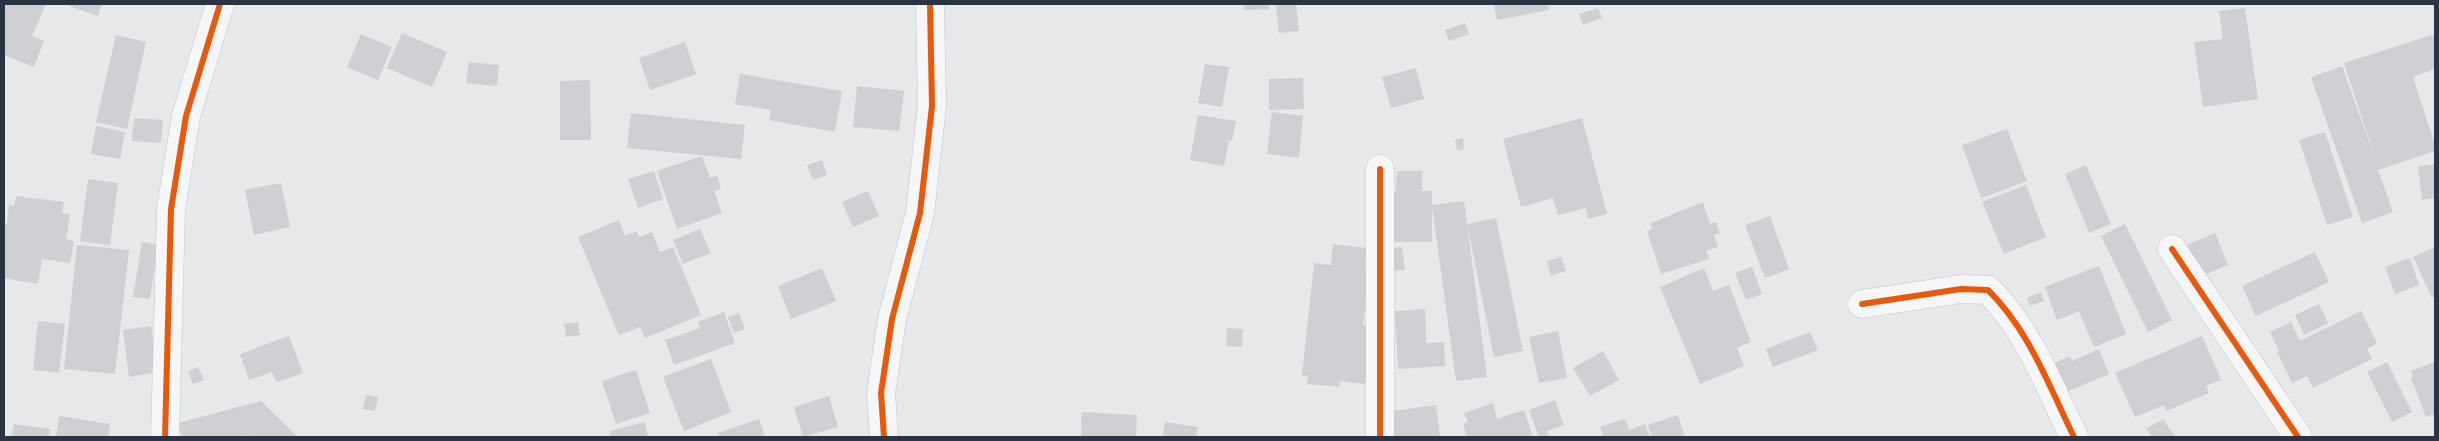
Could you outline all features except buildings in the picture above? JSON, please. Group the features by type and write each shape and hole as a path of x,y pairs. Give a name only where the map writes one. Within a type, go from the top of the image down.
{"street":[{"path":"165,437 171,209 186,116 220,4"},
{"path":"884,437 882,393 892,319 920,213 932,106 930,4"},
{"path":"1380,169 1380,437"},
{"path":"2172,249 2298,437"},
{"path":"1862,304 1961,289 1988,290 2004,306 2022,331 2074,437"}],"cycle path":[{"path":"165,437 171,209 186,116 220,4"},
{"path":"884,437 881,393 892,319 920,213 932,106 930,4"},
{"path":"1380,169 1380,437"},
{"path":"2172,249 2298,437"},
{"path":"1862,304 1961,289 1988,290 2027,341 2074,437"}]}
